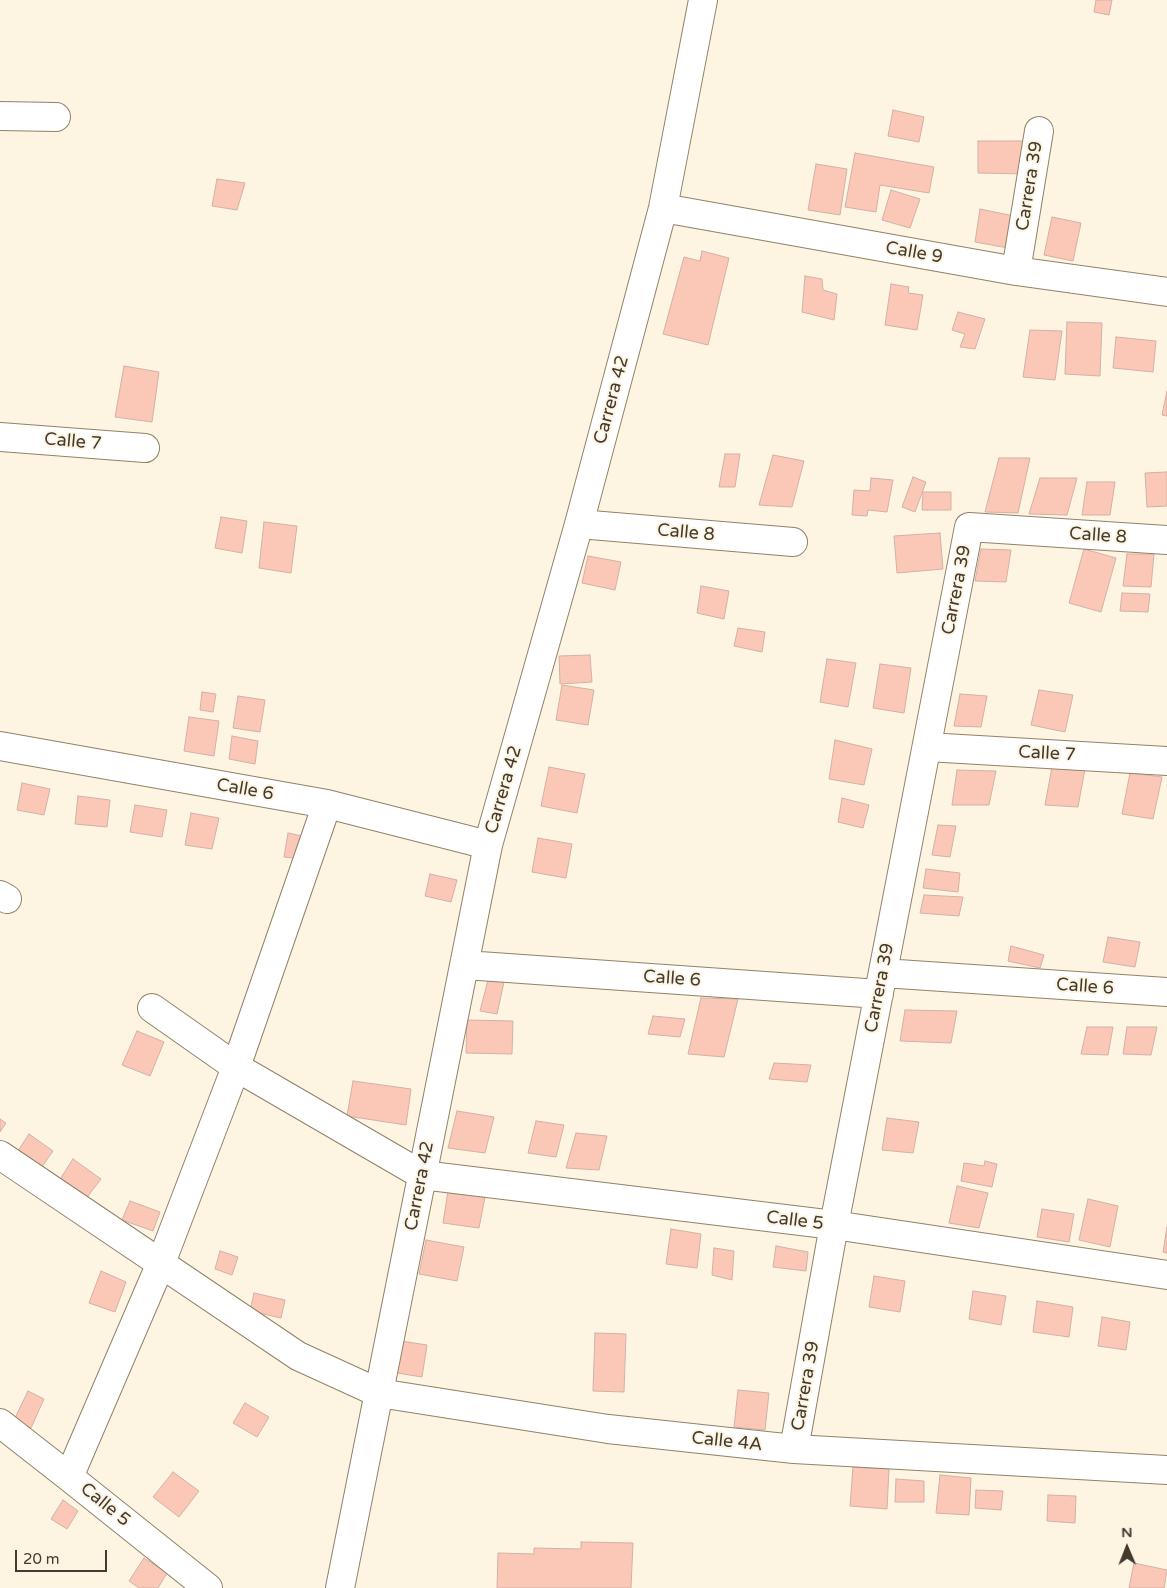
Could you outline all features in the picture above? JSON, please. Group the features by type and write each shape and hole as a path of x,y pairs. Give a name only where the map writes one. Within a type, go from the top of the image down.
{"street":[{"name":"Carrera 42","path":"340,1588 488,845 579,524 663,208 702,0"},
{"path":"0,116 56,117"},
{"name":"Carrera 39","path":"1016,271 1039,130"},
{"name":"Calle 9","path":"663,208 1016,271 1167,292"},
{"name":"Calle 7","path":"0,436 145,448"},
{"name":"Calle 8","path":"579,524 792,542"},
{"name":"Carrera 39","path":"794,1449 834,1225 969,528"},
{"name":"Calle 8","path":"969,528 1167,540"},
{"name":"Calle 6","path":"0,746 327,804 488,845"},
{"name":"Calle 7","path":"927,747 1167,761"},
{"path":"69,1477 161,1263 236,1067 327,804"},
{"name":"Calle 6","path":"465,965 881,984 1167,992"},
{"path":"152,1008 236,1067 422,1175"},
{"name":"Calle 4A","path":"0,1155 298,1356 379,1393 608,1429 794,1449 1167,1470"},
{"name":"Calle 5","path":"422,1175 834,1225 1167,1275"},
{"name":"Calle 5","path":"0,1424 208,1588"}],"building":[{"path":"1096,0 1112,0 1109,15 1094,12"},
{"path":"893,110 924,117 919,142 888,136"},
{"path":"978,141 1025,141 1025,174 978,173"},
{"path":"855,153 934,167 929,193 880,185 876,212 845,207"},
{"path":"816,164 847,169 840,215 808,210"},
{"path":"217,179 245,183 237,210 212,206"},
{"path":"891,190 920,199 910,228 882,220"},
{"path":"980,209 1014,216 1008,248 975,242"},
{"path":"1052,217 1081,223 1073,261 1044,255"},
{"path":"702,251 729,258 708,345 663,334 684,257 700,261"},
{"path":"805,276 822,279 823,290 837,294 834,320 802,312"},
{"path":"891,284 909,287 908,293 923,295 917,330 885,325"},
{"path":"958,312 985,319 975,349 960,347 965,334 952,330"},
{"path":"1067,322 1102,323 1100,376 1065,374"},
{"path":"1030,330 1062,331 1055,380 1023,377"},
{"path":"1116,337 1156,341 1153,372 1113,368"},
{"path":"124,366 159,372 152,422 115,417"},
{"path":"1167,391 1167,416 1162,415"},
{"path":"725,454 740,454 735,487 719,487"},
{"path":"773,455 804,461 792,507 759,505"},
{"path":"999,458 1030,458 1018,513 985,512"},
{"path":"1167,472 1167,506 1147,507 1145,473"},
{"path":"913,477 926,482 915,512 902,507"},
{"path":"871,478 893,480 887,512 868,510 867,516 852,515 854,490 870,491"},
{"path":"1040,478 1077,478 1067,515 1029,514"},
{"path":"1087,482 1115,482 1110,515 1082,515"},
{"path":"923,492 951,492 951,510 922,510"},
{"path":"221,517 247,521 242,553 215,548"},
{"path":"264,522 297,526 291,573 259,568"},
{"path":"940,533 943,569 897,573 894,536"},
{"path":"981,549 1011,550 1006,582 975,581"},
{"path":"1084,549 1116,558 1101,612 1069,603"},
{"path":"1127,554 1154,554 1151,587 1123,586"},
{"path":"588,556 621,562 615,590 582,583"},
{"path":"701,586 729,591 724,619 697,613"},
{"path":"1122,593 1150,594 1148,612 1120,611"},
{"path":"738,628 765,632 762,652 734,646"},
{"path":"590,655 592,682 560,684 559,656"},
{"path":"827,659 856,663 848,707 820,702"},
{"path":"880,664 911,668 904,713 873,708"},
{"path":"562,685 594,690 588,725 556,720"},
{"path":"1039,690 1073,695 1065,732 1031,725"},
{"path":"202,692 216,694 213,712 200,710"},
{"path":"960,694 987,696 981,727 954,726"},
{"path":"238,696 265,700 260,732 233,728"},
{"path":"189,717 219,721 214,756 184,751"},
{"path":"232,736 258,741 255,764 229,759"},
{"path":"835,740 872,749 864,785 829,779"},
{"path":"549,767 585,774 577,813 541,806"},
{"path":"1052,767 1085,769 1078,807 1045,805"},
{"path":"957,770 996,771 989,805 952,805"},
{"path":"1130,773 1162,777 1153,819 1122,814"},
{"path":"22,783 50,789 44,815 17,810"},
{"path":"78,796 110,800 107,827 75,824"},
{"path":"842,798 869,805 863,828 838,822"},
{"path":"135,805 167,810 162,837 130,832"},
{"path":"191,813 219,818 212,849 185,845"},
{"path":"938,825 956,826 950,857 932,855"},
{"path":"288,833 307,837 302,859 284,857"},
{"path":"538,838 572,844 566,878 532,872"},
{"path":"926,869 960,873 958,892 923,888"},
{"path":"430,874 457,880 451,902 425,896"},
{"path":"924,895 963,897 959,916 920,913"},
{"path":"1108,937 1140,942 1135,967 1103,962"},
{"path":"1011,946 1044,955 1040,968 1008,961"},
{"path":"488,980 504,982 497,1014 480,1011"},
{"path":"701,998 738,999 724,1057 688,1054"},
{"path":"905,1010 957,1011 951,1043 900,1041"},
{"path":"653,1016 685,1019 680,1037 648,1034"},
{"path":"467,1020 513,1021 512,1054 466,1053"},
{"path":"1087,1027 1113,1027 1108,1055 1081,1054"},
{"path":"1127,1027 1157,1027 1151,1055 1123,1054"},
{"path":"137,1031 164,1042 150,1076 122,1065"},
{"path":"774,1063 811,1065 807,1082 769,1079"},
{"path":"353,1081 411,1089 406,1125 347,1116"},
{"path":"457,1111 494,1117 485,1153 448,1148"},
{"path":"887,1118 919,1122 913,1153 882,1150"},
{"path":"0,1119 6,1123 0,1132"},
{"path":"536,1121 564,1125 556,1157 528,1153"},
{"path":"576,1133 607,1136 599,1170 566,1168"},
{"path":"29,1134 53,1151 37,1174 14,1157"},
{"path":"73,1159 101,1179 81,1205 55,1187"},
{"path":"985,1161 997,1164 992,1187 961,1181 964,1163 984,1166"},
{"path":"957,1186 988,1193 979,1228 949,1223"},
{"path":"448,1191 485,1197 479,1228 443,1223"},
{"path":"1088,1199 1118,1206 1110,1247 1079,1240"},
{"path":"130,1201 160,1212 153,1231 122,1220"},
{"path":"1042,1209 1074,1214 1069,1242 1037,1237"},
{"path":"1167,1227 1167,1253 1163,1252"},
{"path":"671,1229 701,1234 697,1268 666,1264"},
{"path":"426,1240 464,1247 457,1281 419,1274"},
{"path":"776,1246 808,1252 806,1271 773,1267"},
{"path":"714,1248 734,1251 732,1280 712,1275"},
{"path":"220,1251 238,1257 232,1275 215,1269"},
{"path":"101,1271 126,1282 115,1312 89,1303"},
{"path":"874,1276 905,1281 900,1312 869,1307"},
{"path":"973,1291 1006,1296 1001,1325 969,1319"},
{"path":"254,1293 285,1300 281,1318 250,1311"},
{"path":"1037,1301 1073,1307 1069,1337 1033,1332"},
{"path":"1102,1317 1130,1322 1126,1350 1098,1346"},
{"path":"595,1333 626,1334 624,1392 593,1391"},
{"path":"395,1340 427,1345 422,1377 391,1372"},
{"path":"738,1390 769,1393 765,1430 734,1427"},
{"path":"28,1391 44,1399 31,1428 14,1420"},
{"path":"245,1403 269,1417 257,1437 233,1423"},
{"path":"853,1467 889,1469 887,1509 850,1506"},
{"path":"173,1472 199,1491 179,1517 153,1497"},
{"path":"940,1475 971,1478 969,1515 936,1513"},
{"path":"896,1479 924,1481 924,1502 895,1502"},
{"path":"976,1490 1003,1491 1001,1510 975,1508"},
{"path":"1048,1495 1076,1496 1075,1523 1047,1521"},
{"path":"63,1500 78,1511 67,1529 51,1519"},
{"path":"581,1542 633,1543 631,1588 497,1588 498,1553 534,1554 534,1548 581,1549"},
{"path":"144,1558 167,1573 158,1588 139,1588 129,1581"},
{"path":"1134,1563 1167,1570 1164,1588 1129,1588"}]}
